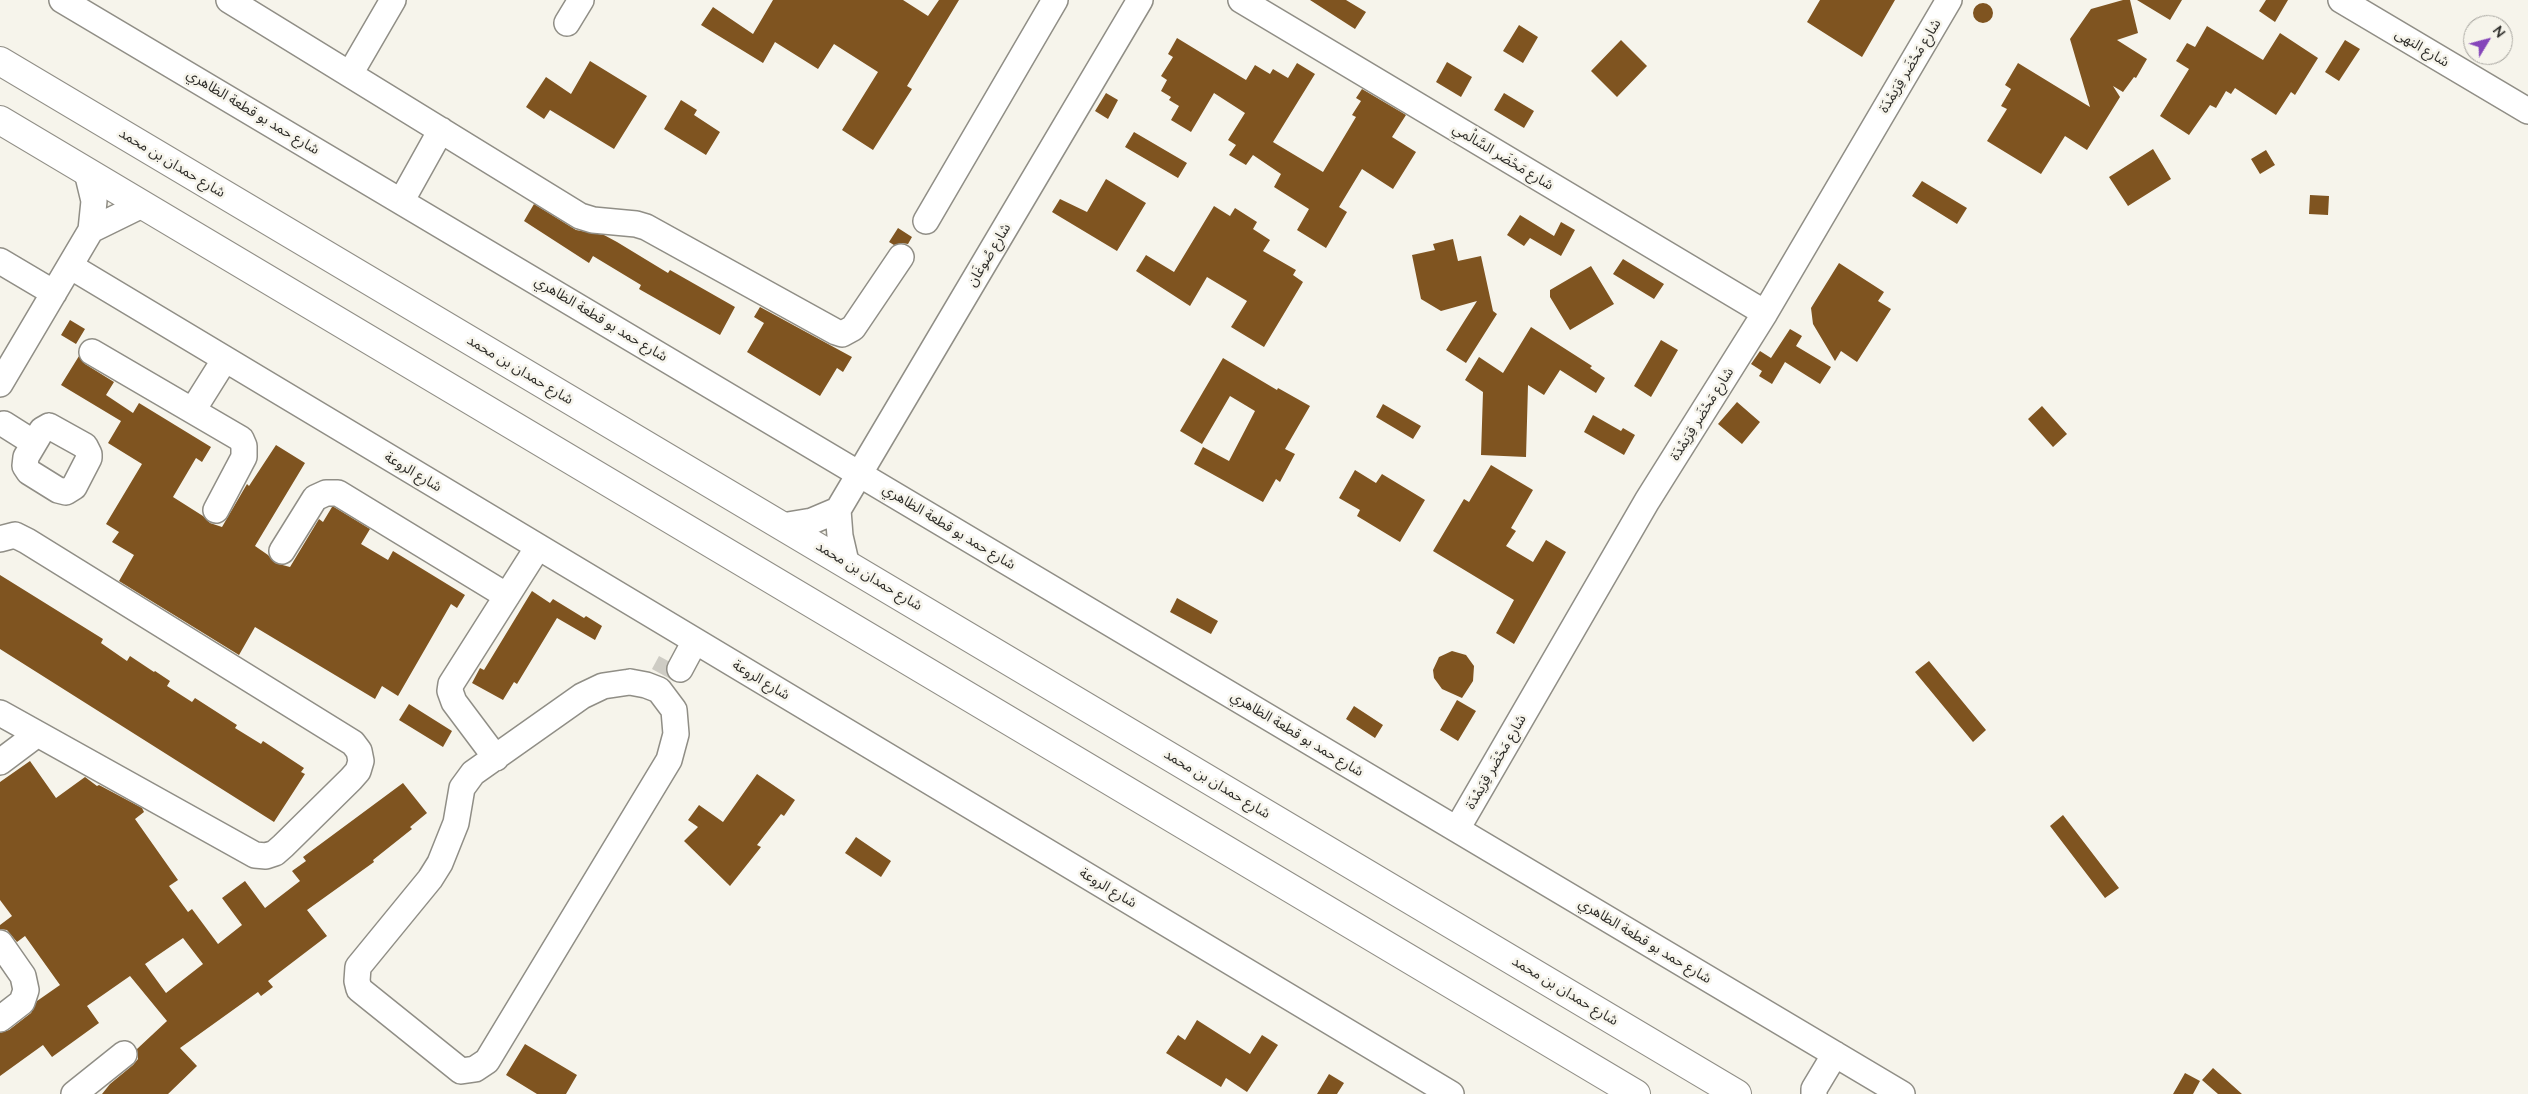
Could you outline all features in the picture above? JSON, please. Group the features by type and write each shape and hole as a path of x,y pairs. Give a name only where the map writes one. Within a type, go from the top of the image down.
{"main road":[{"name":"شارع حمدان بن محمد","path":"0,61 782,526 846,562 1737,1094"},
{"path":"0,120 1636,1094"}],"street":[{"name":"شارع حمد بو قطعة الظاهري","path":"62,0 402,200 1902,1094"},
{"path":"229,0 580,216 599,222 636,224 646,227 836,332 842,334 853,328 901,257"},
{"path":"350,74 393,0"},
{"path":"567,23 581,0"},
{"name":"شارع صُوغَان","path":"838,510 1140,0"},
{"name":"شارع مَحْضَر السَّالْمي","path":"1241,0 1765,313"},
{"name":"شارع مَحْضَر قِرَيمْدَة","path":"1457,829 1647,501 1765,313 1949,0"},
{"name":"شارع النهى","path":"2341,0 2528,111"},
{"path":"926,221 1052,1"},
{"path":"402,200 441,130"},
{"path":"0,384 92,230 94,201 87,172"},
{"path":"92,230 142,205"},
{"path":"0,261 54,293"},
{"name":"شارع الروعة","path":"70,266 1452,1094"},
{"path":"92,352 235,435 244,446 244,457 216,510"},
{"path":"194,410 225,359"},
{"path":"4,424 34,443"},
{"path":"282,551 316,498 326,493 338,493 506,596"},
{"path":"782,526 812,521 838,510 840,536 846,562"},
{"path":"0,539 15,535 27,541 352,743 359,751 361,761 358,771 351,779 283,846 275,853 266,856 255,855 0,714"},
{"path":"496,758 454,702 450,691 455,678 538,547"},
{"path":"668,679 614,683 592,690 466,780 459,796 456,823 440,863 424,886 361,961 356,973 360,989 461,1071 475,1069 487,1061 669,760 676,734 676,721 668,679 690,638"},
{"path":"0,762 36,735"},
{"path":"0,943 23,976 26,990 22,1002 0,1019"},
{"path":"74,1094 124,1054"},
{"path":"1811,1092 1835,1054"}],"building":[{"path":"773,0 903,0 928,16 939,0 959,0 907,86 912,89 873,150 842,130 878,72 834,44 818,69 775,42 763,63 701,25 713,7 753,34"},
{"path":"1310,0 1346,0 1366,12 1355,29"},
{"path":"1820,0 1895,0 1862,57 1807,22"},
{"path":"2123,0 2130,0 2138,33 2117,40 2147,59 2136,78 2134,77 2123,92 2113,86 2120,97 2087,150 2065,136 2041,174 1987,141 2007,109 2001,106 2011,89 2005,85 2018,63 2090,107 2070,39 2091,9"},
{"path":"2137,0 2182,0 2170,20"},
{"path":"2266,0 2288,0 2275,22 2259,11"},
{"path":"1983,3 1990,6 1993,13 1990,20 1983,23 1976,20 1973,13 1976,6"},
{"path":"1519,25 1538,37 1523,63 1503,51"},
{"path":"2207,26 2263,60 2280,33 2318,58 2295,95 2291,92 2276,115 2235,88 2231,94 2226,91 2216,108 2210,105 2189,135 2160,116 2189,69 2176,61 2187,43 2195,47"},
{"path":"1177,38 1246,80 1255,65 1270,74 1273,69 1288,78 1297,63 1315,74 1273,142 1323,172 1356,117 1352,115 1361,101 1356,98 1362,89 1406,115 1392,137 1416,152 1393,189 1362,169 1339,207 1347,212 1326,248 1297,230 1309,209 1274,187 1281,174 1253,155 1246,165 1229,155 1236,145 1228,140 1245,113 1214,93 1191,132 1171,120 1179,106 1169,100 1171,97 1161,91 1167,80 1161,76 1173,57 1168,54"},
{"path":"1621,40 1647,66 1617,97 1591,71"},
{"path":"2345,40 2360,49 2339,81 2325,72"},
{"path":"590,61 647,96 614,149 550,110 544,119 526,107 546,77 571,94"},
{"path":"1447,62 1472,77 1461,97 1436,82"},
{"path":"1106,93 1118,100 1108,119 1095,111"},
{"path":"1504,93 1534,111 1524,128 1494,110"},
{"path":"681,100 697,110 694,115 720,132 706,155 664,129"},
{"path":"1134,132 1187,163 1178,178 1125,147"},
{"path":"2153,149 2171,179 2128,206 2109,177"},
{"path":"2266,150 2275,165 2260,174 2251,159"},
{"path":"1106,179 1146,203 1117,251 1052,212 1060,199 1087,212"},
{"path":"1922,181 1967,208 1957,224 1912,196"},
{"path":"2310,195 2329,196 2328,215 2309,214"},
{"path":"534,204 576,230 604,235 668,273 670,270 735,307 720,335 639,289 641,285 593,256 589,263 524,221"},
{"path":"1214,206 1230,216 1235,208 1257,222 1253,229 1270,240 1263,251 1296,270 1293,275 1303,282 1264,347 1231,327 1247,301 1207,277 1190,306 1136,271 1146,255 1174,272"},
{"path":"1520,215 1554,236 1561,222 1575,230 1561,256 1530,238 1524,246 1507,235"},
{"path":"898,228 912,237 908,244 894,245 889,242"},
{"path":"1453,239 1458,261 1481,256 1493,311 1497,314 1466,363 1446,350 1477,301 1441,311 1421,299 1412,255 1435,250 1433,244"},
{"path":"1623,259 1664,284 1654,299 1613,274"},
{"path":"1839,263 1884,292 1878,301 1891,309 1857,362 1841,351 1835,361 1813,324 1811,308"},
{"path":"1591,266 1614,304 1570,330 1550,297 1550,290"},
{"path":"760,307 852,357 843,372 837,368 820,396 747,352 764,323 754,317"},
{"path":"70,320 85,329 76,344 61,335"},
{"path":"1531,327 1592,366 1590,368 1605,378 1596,393 1560,370 1544,395 1528,385 1526,457 1481,455 1483,392 1465,380 1479,357 1503,373"},
{"path":"1790,329 1802,336 1796,346 1831,367 1820,384 1785,362 1772,384 1759,376 1762,371 1751,364 1760,351 1771,358"},
{"path":"1661,340 1678,350 1651,397 1634,386"},
{"path":"79,356 85,364 114,382 106,395 133,413 139,403 211,447 202,462 196,458 173,497 203,516 210,523 222,527 247,484 249,486 276,445 305,463 255,546 268,555 275,563 290,567 319,519 323,522 332,507 334,507 370,529 361,544 388,560 393,551 465,595 457,608 451,604 398,696 382,686 375,699 255,627 239,655 119,581 134,555 112,542 119,532 106,524 142,464 108,443 121,421 61,385"},
{"path":"1223,358 1277,390 1278,388 1310,406 1285,449 1295,454 1280,482 1276,479 1263,502 1194,464 1203,447 1229,461 1255,411 1230,396 1202,444 1180,431"},
{"path":"1737,402 1760,422 1742,444 1718,424"},
{"path":"1383,404 1421,426 1413,439 1376,417"},
{"path":"2042,406 2067,434 2053,447 2028,419"},
{"path":"1593,415 1621,431 1623,428 1635,435 1624,455 1584,432"},
{"path":"1491,465 1533,490 1511,528 1516,531 1506,546 1533,562 1546,540 1566,552 1514,644 1496,633 1514,600 1433,551 1464,499 1469,502"},
{"path":"1355,470 1376,483 1382,474 1425,500 1400,542 1357,516 1360,510 1339,498"},
{"path":"0,575 103,639 101,643 127,661 130,656 155,671 170,681 167,686 192,702 195,698 237,725 235,728 261,744 263,741 304,768 301,772 305,774 274,822 0,649"},
{"path":"532,591 550,603 553,599 584,618 586,616 602,626 595,640 557,618 517,684 514,682 503,700 472,683 480,668 484,670"},
{"path":"1177,598 1218,621 1211,634 1170,612"},
{"path":"1452,651 1466,655 1474,666 1473,681 1462,698 1442,689 1434,678 1433,670 1439,657"},
{"path":"1929,661 1986,730 1973,742 1915,672"},
{"path":"1457,700 1476,711 1458,741 1440,730"},
{"path":"409,704 452,731 443,747 399,720"},
{"path":"1354,706 1383,725 1375,738 1346,719"},
{"path":"30,761 56,798 85,777 97,786 99,785 142,808 144,812 135,819 178,880 169,886 188,912 192,909 218,944 242,925 222,898 245,881 265,908 300,881 292,871 306,861 303,857 403,783 427,813 410,827 412,829 373,860 374,862 307,910 327,936 268,981 273,987 261,996 258,992 180,1048 197,1066 168,1094 102,1094 110,1084 133,1065 138,1059 137,1049 167,1021 130,976 87,1006 99,1023 52,1057 43,1045 0,1076 0,1033 9,1030 31,1013 37,1001 60,985 25,936 17,942 7,930 0,929 0,925 12,916 0,900 0,782","holes":["183,938 203,964 166,993 145,964"]},
{"path":"757,774 795,800 784,816 781,814 757,845 761,847 730,886 684,841 698,827 688,820 699,805 723,822"},
{"path":"2063,815 2119,888 2105,898 2050,826"},
{"path":"856,837 891,861 881,877 845,853"},
{"path":"1197,1020 1250,1054 1262,1035 1278,1045 1247,1092 1226,1078 1221,1087 1166,1053 1178,1035 1185,1040"},
{"path":"525,1044 577,1075 566,1094 537,1094 506,1075"},
{"path":"2213,1068 2242,1094 2218,1094 2202,1080"},
{"path":"2185,1073 2200,1081 2193,1094 2173,1094"},
{"path":"1329,1074 1344,1083 1337,1094 1317,1094"}],"tunnel":[{"path":"663,675 670,662"}]}
